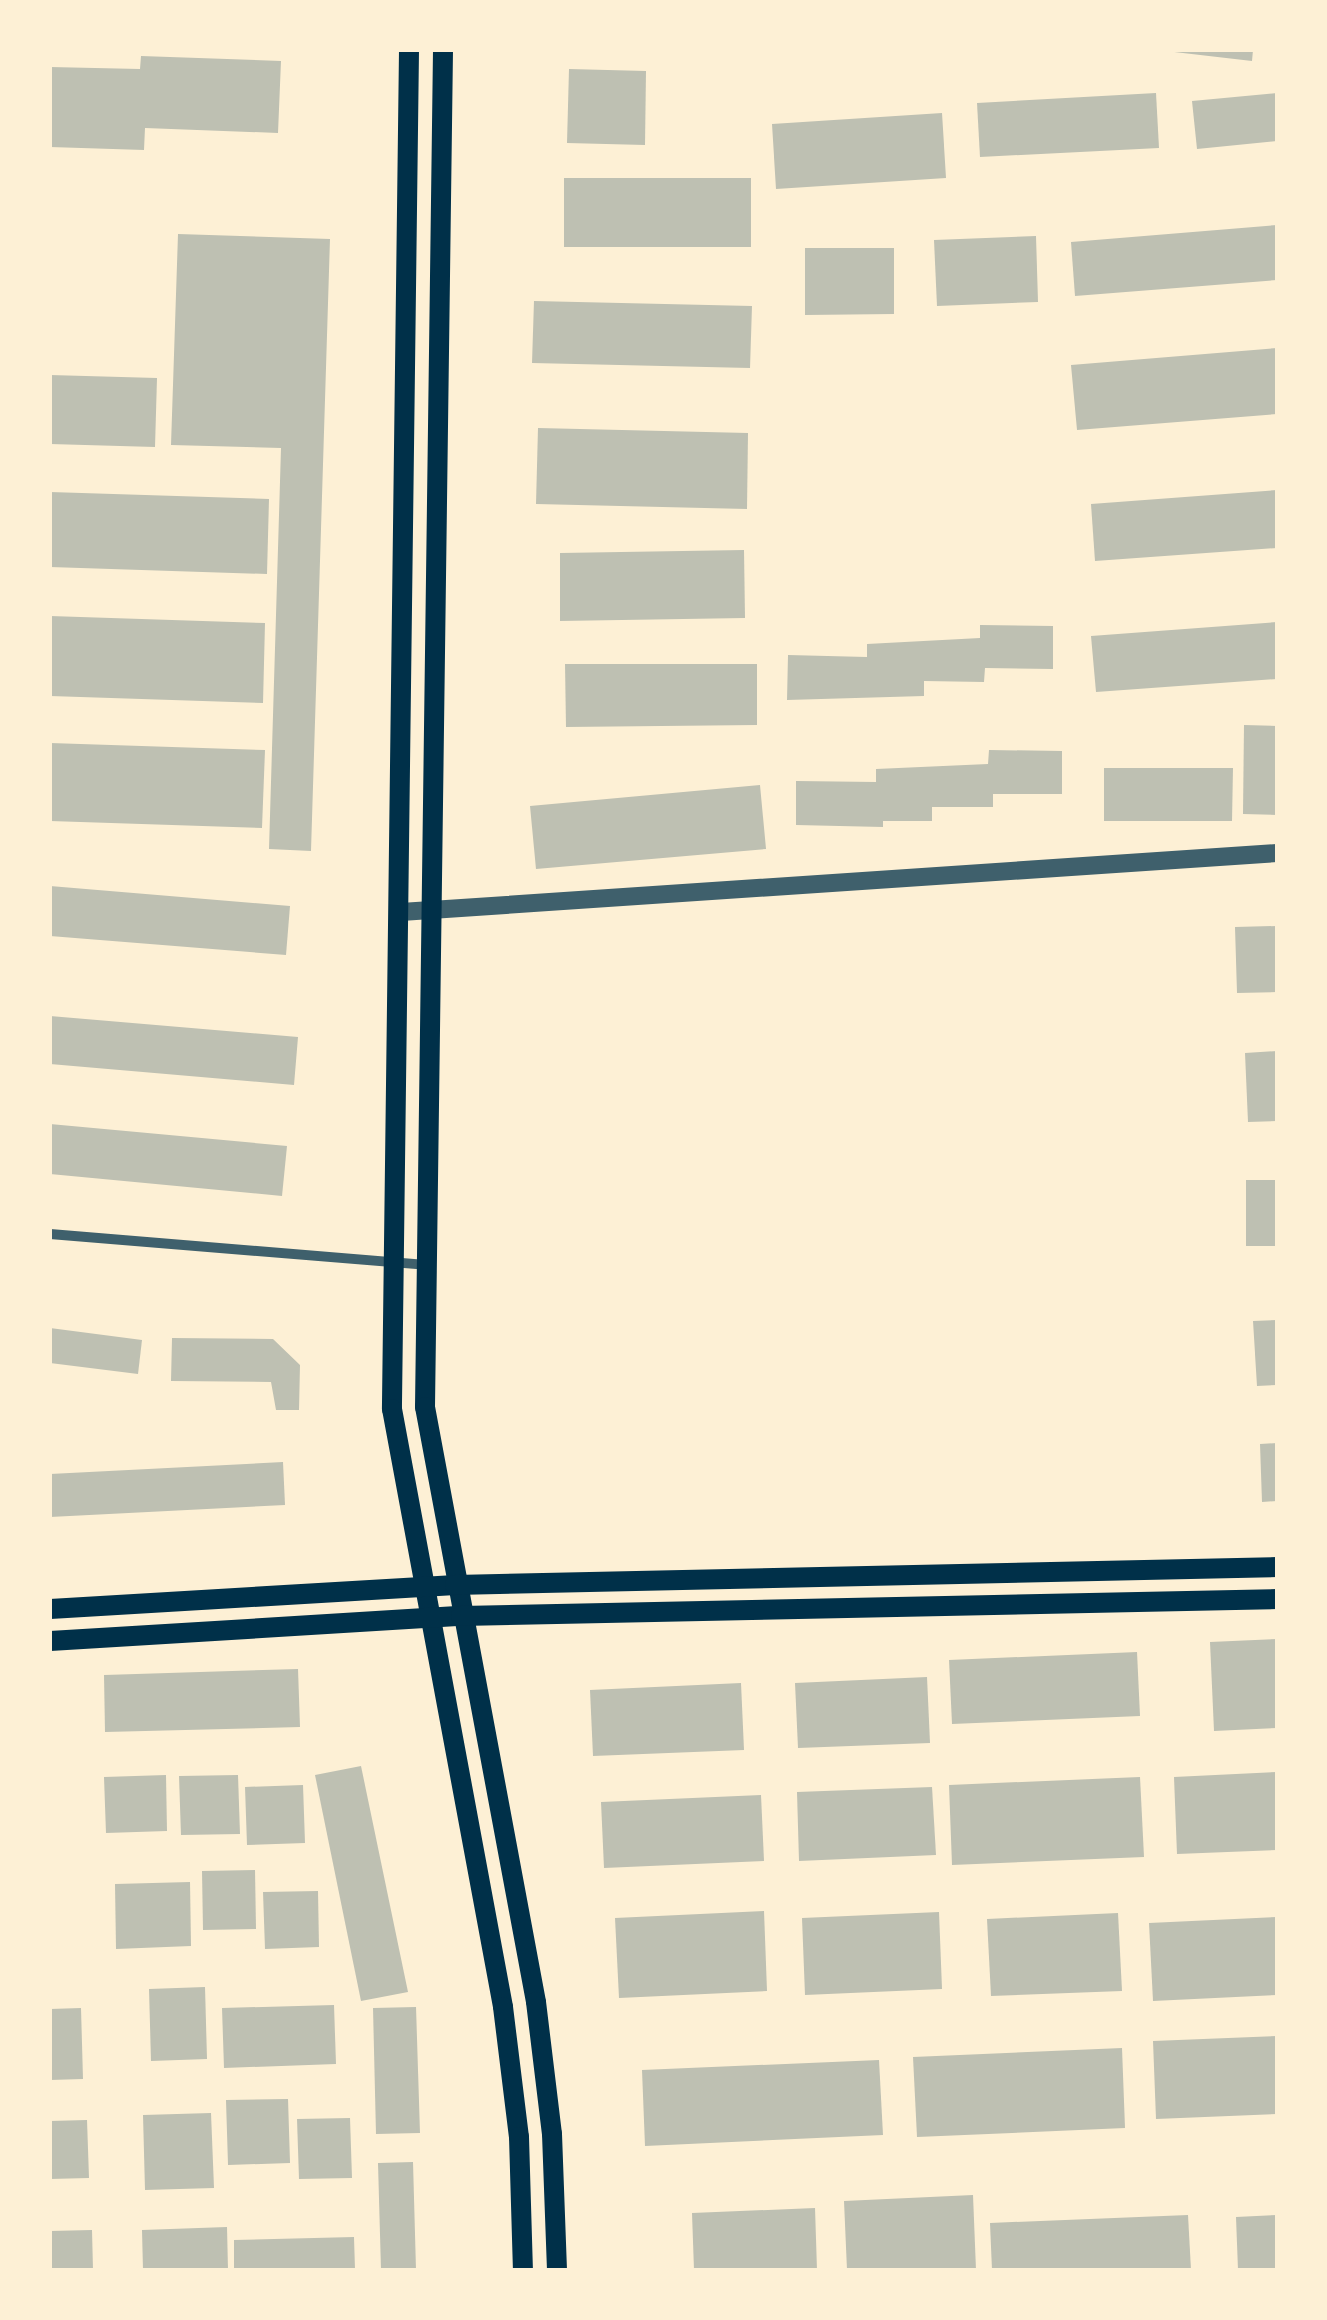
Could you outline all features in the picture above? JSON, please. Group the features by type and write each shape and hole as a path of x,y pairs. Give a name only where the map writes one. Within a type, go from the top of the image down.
{"main road":[{"path":"409,50 392,1409 420,1586 504,2007 519,2137 523,2270"},
{"path":"443,50 435,913 425,1407 455,1585 536,2002 552,2134 557,2270"},
{"path":"50,1609 420,1586 1277,1567"},
{"path":"50,1641 461,1616 1277,1598"}],"street":[{"path":"401,912 435,913 1277,853"},
{"path":"50,1234 426,1265"}],"building":[{"path":"1157,50 1253,50 1252,61"},
{"path":"141,56 281,61 278,133 145,128 144,150 50,147 50,67 140,69"},
{"path":"569,69 646,71 645,145 567,143"},
{"path":"1156,93 1159,148 980,157 977,103"},
{"path":"1277,93 1277,141 1197,149 1192,101"},
{"path":"942,113 946,178 776,189 772,124"},
{"path":"564,178 751,178 751,247 564,247"},
{"path":"1277,225 1277,280 1075,296 1071,242"},
{"path":"178,234 330,239 311,851 269,849 281,448 171,445"},
{"path":"1036,236 1038,302 937,306 934,240"},
{"path":"805,248 894,248 894,314 805,315"},
{"path":"534,301 752,306 750,368 532,363"},
{"path":"1277,348 1277,414 1077,430 1071,365"},
{"path":"50,375 157,378 155,447 50,444"},
{"path":"538,428 748,433 747,509 536,504"},
{"path":"1277,490 1277,548 1095,561 1091,504"},
{"path":"50,492 269,499 267,574 50,567"},
{"path":"744,550 745,618 560,621 560,553"},
{"path":"50,616 265,623 263,703 50,696"},
{"path":"1277,622 1277,679 1096,692 1091,636"},
{"path":"980,625 1053,626 1053,669 985,668 984,682 924,681 924,696 787,700 788,655 867,657 867,644 980,638"},
{"path":"565,664 757,664 757,725 566,727"},
{"path":"1244,725 1277,726 1277,815 1243,814"},
{"path":"50,743 265,750 262,828 50,821"},
{"path":"989,750 1062,751 1062,794 993,794 993,807 932,807 932,821 883,821 883,827 796,825 796,781 876,782 876,769 988,764"},
{"path":"1104,768 1233,768 1232,821 1104,821"},
{"path":"760,785 766,849 536,869 530,806"},
{"path":"50,886 290,906 286,955 50,936"},
{"path":"1277,926 1277,992 1237,993 1235,927"},
{"path":"50,1016 298,1037 294,1085 50,1064"},
{"path":"1277,1051 1277,1121 1248,1122 1245,1053"},
{"path":"50,1124 287,1146 282,1196 50,1174"},
{"path":"1246,1180 1277,1180 1277,1246 1246,1246"},
{"path":"1277,1320 1277,1385 1257,1386 1253,1321"},
{"path":"50,1328 142,1340 138,1374 50,1363"},
{"path":"172,1338 273,1339 300,1365 299,1410 276,1410 271,1382 171,1381"},
{"path":"1277,1443 1277,1501 1262,1502 1260,1444"},
{"path":"283,1462 285,1505 50,1517 50,1474"},
{"path":"1277,1639 1277,1728 1214,1731 1210,1642"},
{"path":"1137,1652 1140,1716 952,1724 949,1660"},
{"path":"298,1669 300,1727 105,1732 104,1675"},
{"path":"927,1677 930,1743 798,1748 795,1683"},
{"path":"741,1683 744,1750 593,1756 590,1690"},
{"path":"361,1766 408,1992 361,2001 315,1775"},
{"path":"1277,1772 1277,1850 1177,1854 1174,1777"},
{"path":"166,1775 167,1831 106,1833 104,1777"},
{"path":"238,1775 240,1834 181,1835 179,1776"},
{"path":"1140,1777 1144,1857 952,1865 949,1785"},
{"path":"303,1785 305,1843 247,1845 245,1787"},
{"path":"932,1787 936,1855 799,1861 797,1792"},
{"path":"761,1795 764,1861 604,1868 601,1802"},
{"path":"255,1870 256,1929 203,1930 202,1871"},
{"path":"190,1882 191,1946 116,1949 115,1884"},
{"path":"318,1891 319,1947 265,1949 263,1892"},
{"path":"764,1911 767,1991 619,1998 615,1918"},
{"path":"939,1912 942,1989 805,1995 802,1918"},
{"path":"1118,1913 1122,1991 991,1996 987,1919"},
{"path":"1277,1917 1277,1995 1153,2001 1149,1923"},
{"path":"205,1987 207,2059 151,2061 149,1989"},
{"path":"334,2005 336,2064 224,2068 222,2008"},
{"path":"416,2007 420,2133 376,2134 373,2008"},
{"path":"81,2008 83,2079 50,2080 50,2009"},
{"path":"1277,2036 1277,2114 1156,2119 1153,2041"},
{"path":"1122,2048 1125,2128 917,2137 913,2057"},
{"path":"879,2060 883,2135 645,2146 642,2070"},
{"path":"288,2099 290,2163 228,2165 226,2100"},
{"path":"211,2113 214,2188 145,2190 143,2115"},
{"path":"350,2118 352,2178 299,2179 297,2119"},
{"path":"87,2120 89,2178 50,2179 50,2121"},
{"path":"413,2162 416,2270 381,2270 378,2163"},
{"path":"973,2195 976,2270 847,2270 844,2201"},
{"path":"815,2208 817,2270 694,2270 692,2213"},
{"path":"1188,2215 1191,2270 992,2270 990,2223"},
{"path":"1277,2215 1277,2270 1238,2270 1236,2217"},
{"path":"227,2227 228,2270 143,2270 142,2230"},
{"path":"92,2230 93,2270 50,2270 50,2231"},
{"path":"354,2237 355,2270 234,2270 234,2240"}]}
